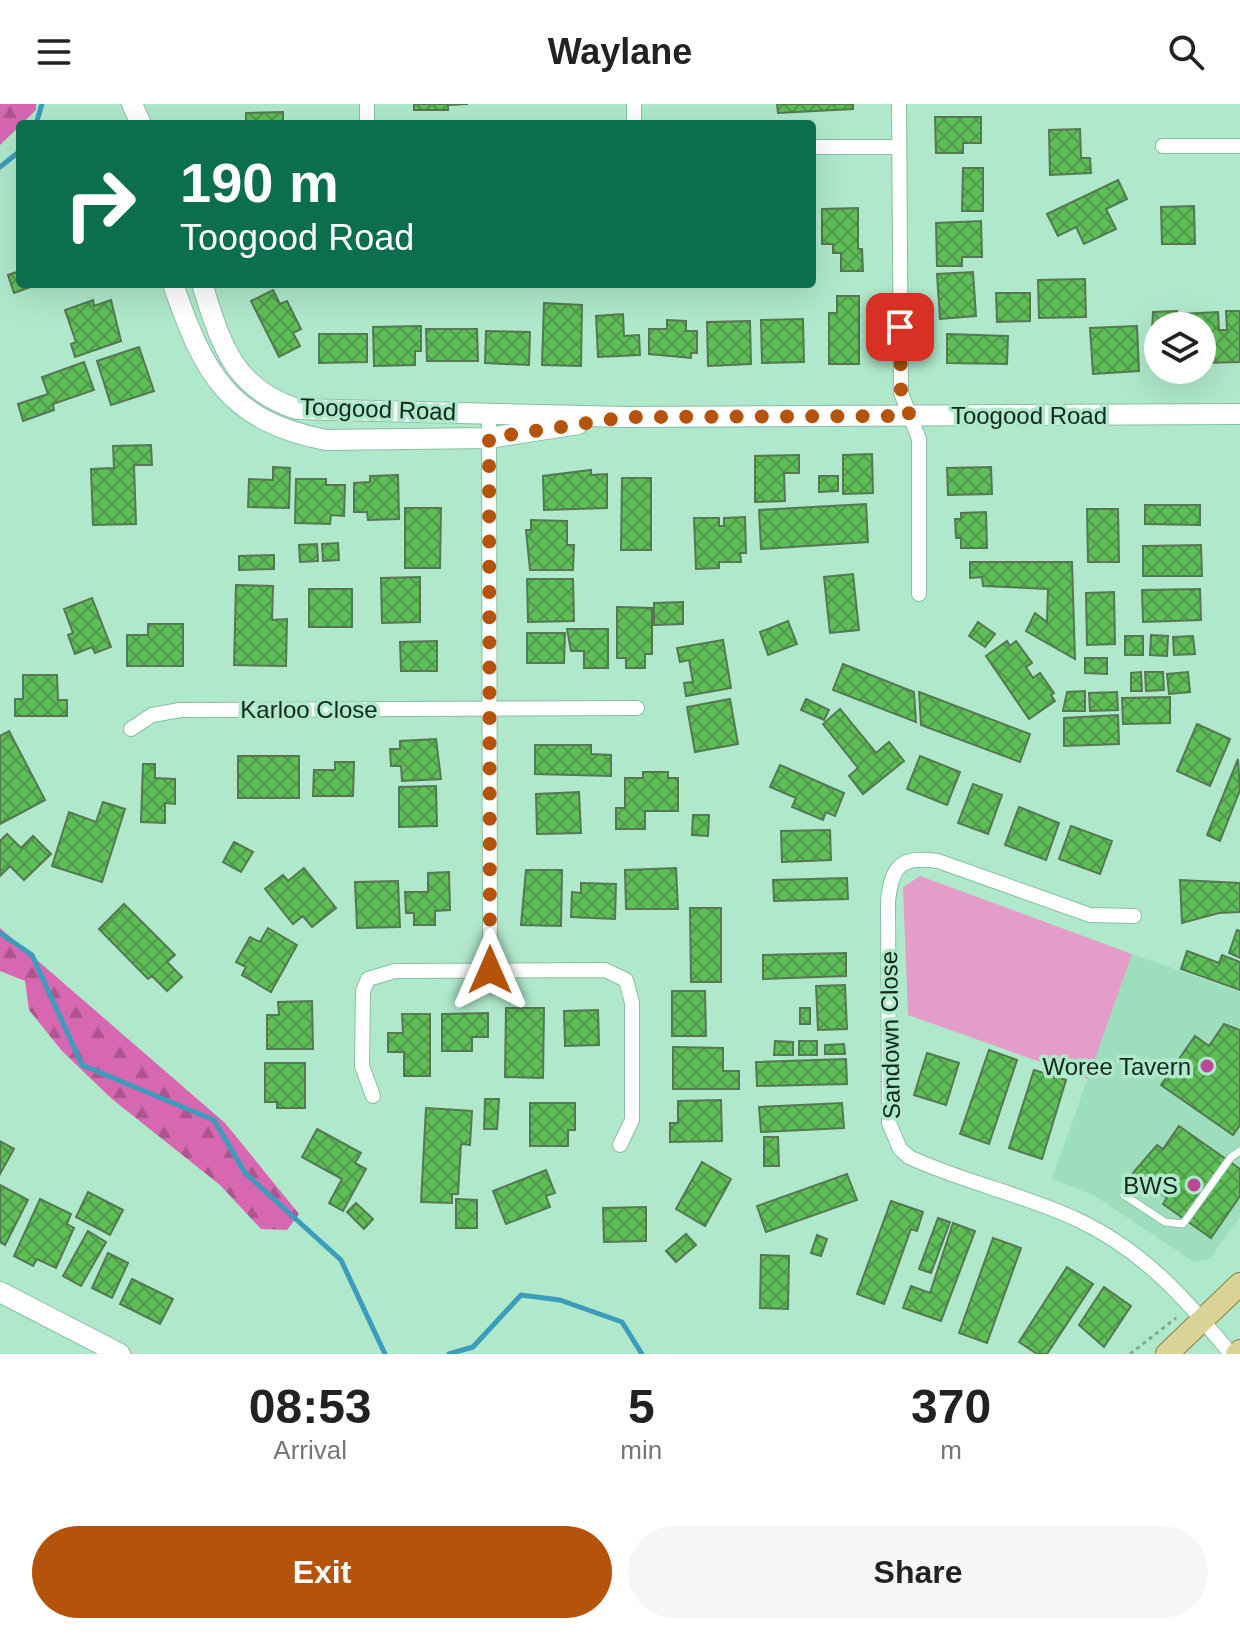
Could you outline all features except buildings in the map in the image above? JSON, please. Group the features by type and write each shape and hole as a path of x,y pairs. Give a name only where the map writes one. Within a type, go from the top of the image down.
{"main road":[{"path":"1167,1354 1240,1284"}],"street":[{"path":"899,104 901,393 919,439 919,594"},
{"path":"1163,146 1240,146"},
{"path":"816,147 899,147"},
{"name":"Toogood Road","path":"174,288 194,344 206,367 246,409 274,425 326,440 489,438 626,417"},
{"name":"Toogood Road","path":"204,288 230,358 259,392 297,409 626,417 1240,414"},
{"path":"489,412 490,970"},
{"name":"Karloo Close","path":"131,729 152,715 180,710 637,708"},
{"name":"Sandown Close","path":"1134,916 1090,915 938,861 917,858 904,862 891,877 888,901 889,1123 900,1149 909,1157 1075,1219 1127,1249 1172,1283 1236,1353"},
{"path":"373,1096 362,1066 363,991 368,979 395,971 605,970 626,980 632,1003 632,1120 620,1145"},
{"path":"0,1292 120,1354"}],"lane":[{"path":"1124,1195 1165,1222 1183,1224 1231,1157 1240,1151"}],"path":[{"path":"1130,1354 1173,1317"}],"shaded area":[{"path":"920,876 1132,954 1088,1079 908,1015 903,887"},
{"path":"1132,954 1240,992 1240,1216 1210,1259 1194,1262 1095,1196 1052,1179"}],"green space":[{"path":"0,104 36,104 36,110 26,120 16,120 16,129 0,145"},
{"path":"0,928 225,1123 299,1214 287,1230 261,1229 220,1185 112,1099 62,1051 29,1010 25,981 0,971"}],"waterway":[{"path":"37,120 42,104"},
{"path":"0,167 16,154"},
{"path":"0,933 32,955 82,1065 214,1120 245,1173 341,1260 385,1354"},
{"path":"449,1354 473,1347 521,1295 560,1300 622,1322 642,1354"}],"place":[{"name":"Woree Tavern","path":"1207,1066"},
{"name":"BWS","path":"1194,1185"}],"route":[{"path":"490,970 489,438 626,417 910,416 901,393 900,327"}]}
